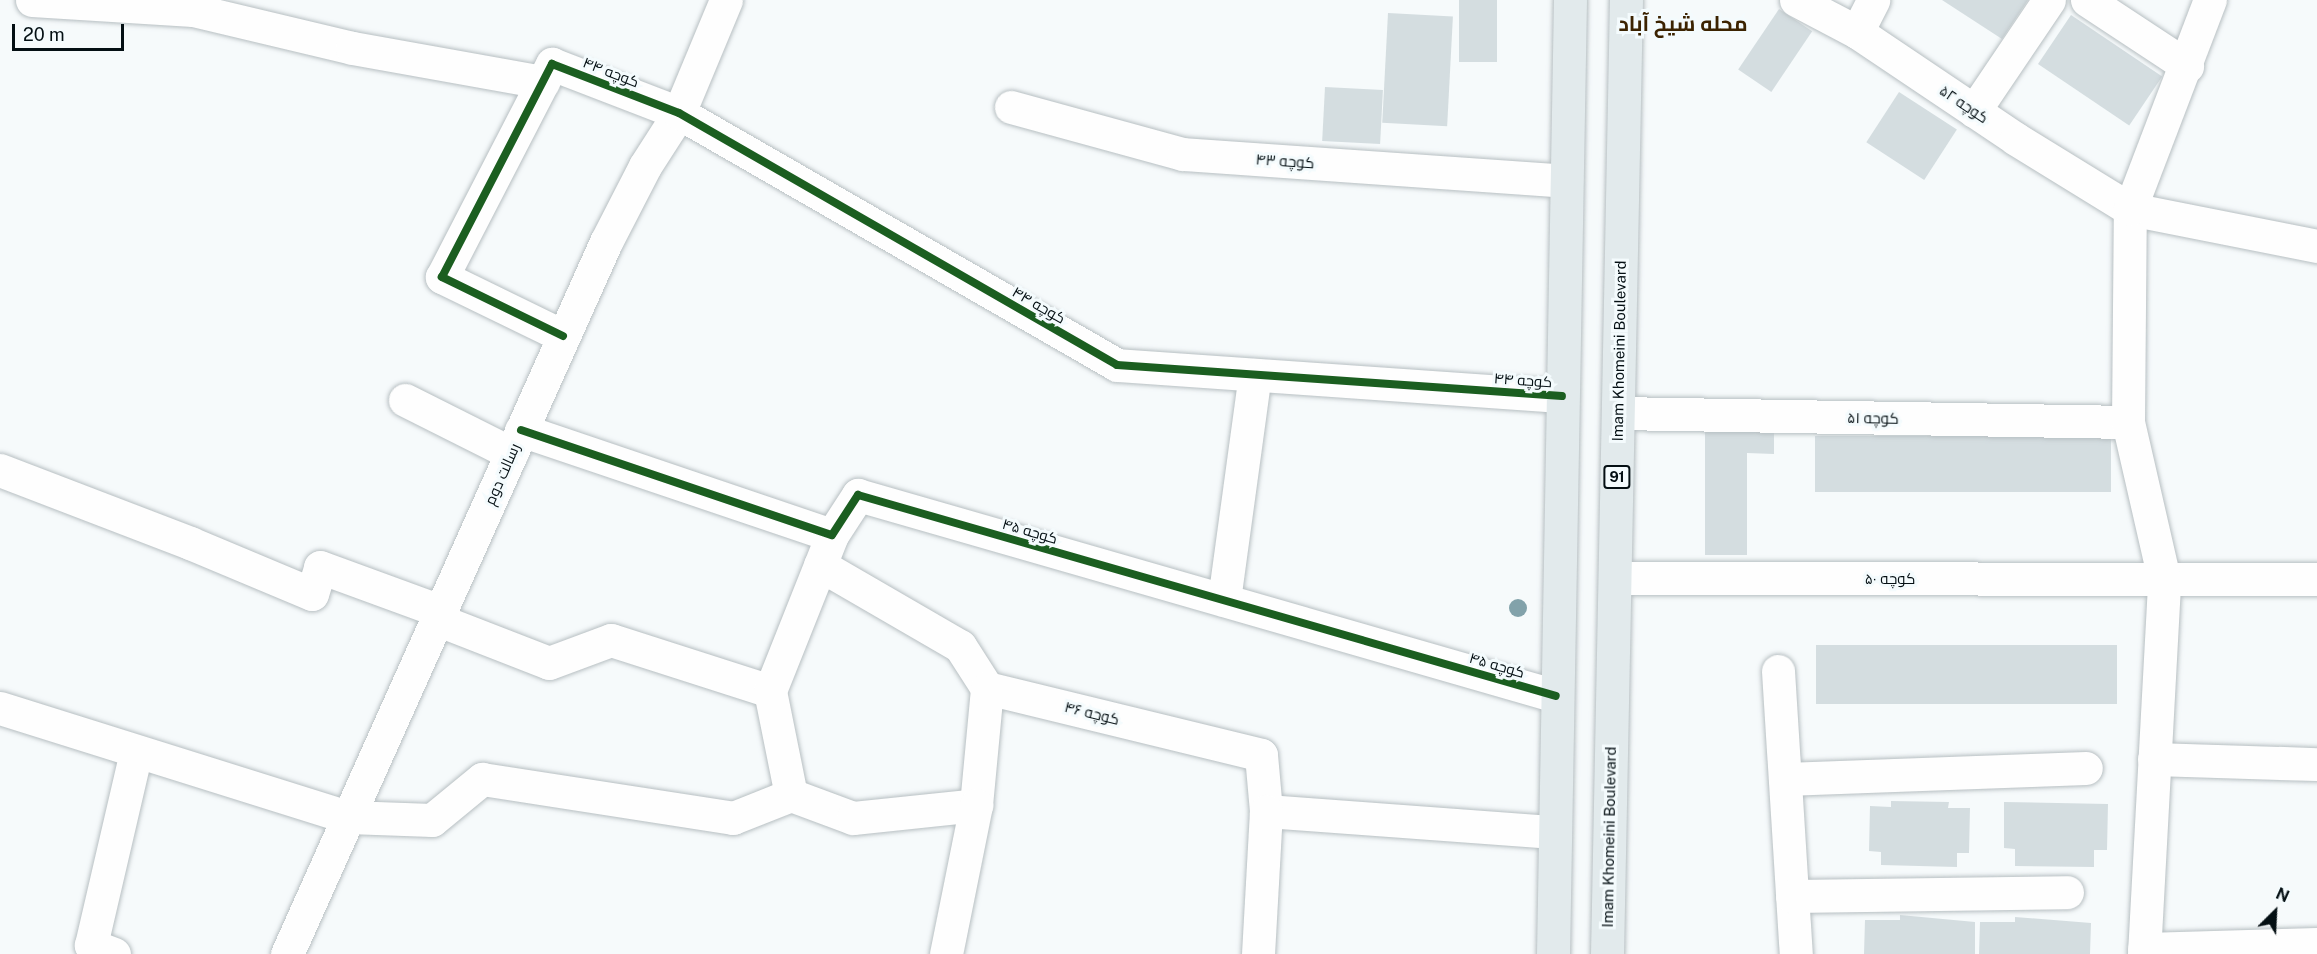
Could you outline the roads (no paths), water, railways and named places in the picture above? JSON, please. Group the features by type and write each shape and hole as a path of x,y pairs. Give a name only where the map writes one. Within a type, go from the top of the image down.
{"main road":[{"path":"1553,954 1570,0"},
{"name":"Imam Khomeini Boulevard","path":"1607,954 1626,0"}],"street":[{"name":"کوچه ۴۴","path":"32,0 193,10 352,48 547,73 679,113 1117,365 1562,396"},
{"name":"رسالت دوم","path":"286,954 563,336 645,166 679,113 726,0"},
{"name":"کوچه ۵۲","path":"1796,0 1857,32 1974,111 2130,210"},
{"path":"1857,32 1873,0"},
{"path":"1974,111 2049,0"},
{"path":"2087,0 2187,66"},
{"path":"2210,0 2187,66 2130,210 2128,422 2163,579 2144,951 2317,944"},
{"path":"547,73 442,277 563,336"},
{"name":"کوچه ۴۳","path":"1011,107 1183,154 1566,181"},
{"path":"2130,210 2317,246"},
{"path":"1224,600 1255,375"},
{"path":"405,400 516,442 826,550 960,646 987,688 976,806 946,954"},
{"name":"کوچه ۵۱","path":"1618,413 2128,422"},
{"path":"0,471 190,543 312,594 320,567 549,663 611,640 770,691"},
{"name":"کوچه ۴۵","path":"826,550 858,495 1556,696"},
{"path":"791,795 770,691 826,550"},
{"name":"کوچه ۵۰","path":"1616,578 2317,579"},
{"path":"1778,671 1796,954"},
{"name":"کوچه ۴۶","path":"987,688 1261,755 1266,812"},
{"path":"0,708 348,817 432,820 482,779 733,818 791,795 853,818 976,806"},
{"path":"114,954 91,945 136,752"},
{"path":"2154,759 2317,764"},
{"path":"1785,779 2086,768"},
{"path":"1258,954 1266,812 1554,832"},
{"path":"1792,896 2067,892"}],"district":[{"name":"محله شیخ آباد","path":"1683,24"}]}
